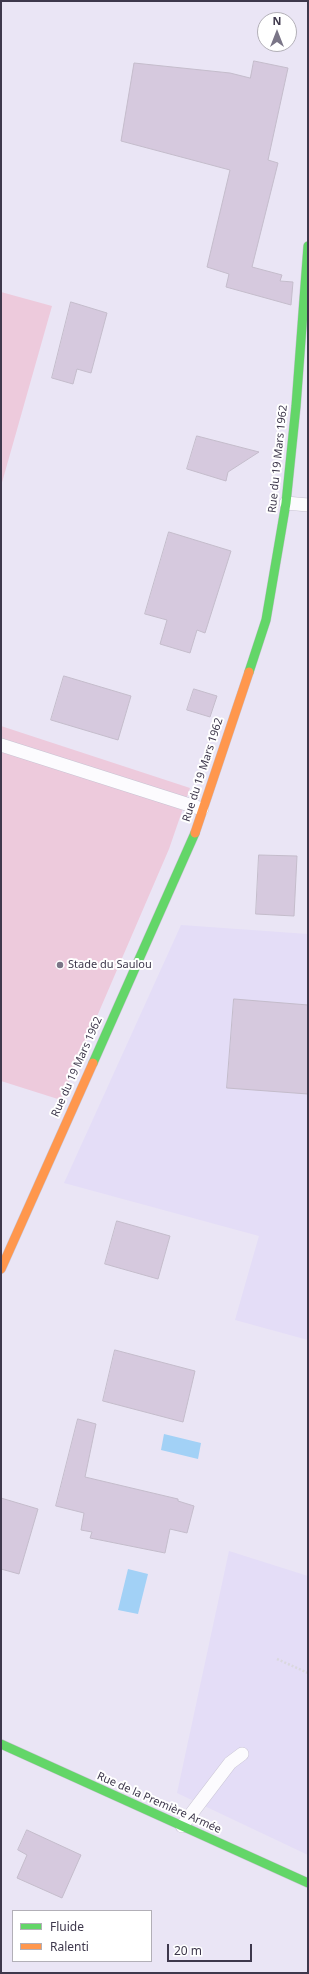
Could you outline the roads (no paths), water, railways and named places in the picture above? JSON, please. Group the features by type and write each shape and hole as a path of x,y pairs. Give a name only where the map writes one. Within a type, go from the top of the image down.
{"street":[{"name":"Rue du 19 Mars 1962","path":"1,1269 190,845 266,620 286,503 296,406 308,246"},
{"name":"Rue de la Première Armée","path":"1,1744 308,1883"}],"lane":[{"path":"286,503 308,505"},
{"path":"1,745 202,809"},
{"path":"182,1826 230,1763 242,1754"}],"water":[{"path":"164,1434 201,1443 198,1459 161,1450"},
{"path":"128,1569 148,1574 138,1614 118,1610"}],"place":[{"name":"Stade du Saulou","path":"60,965"}]}
